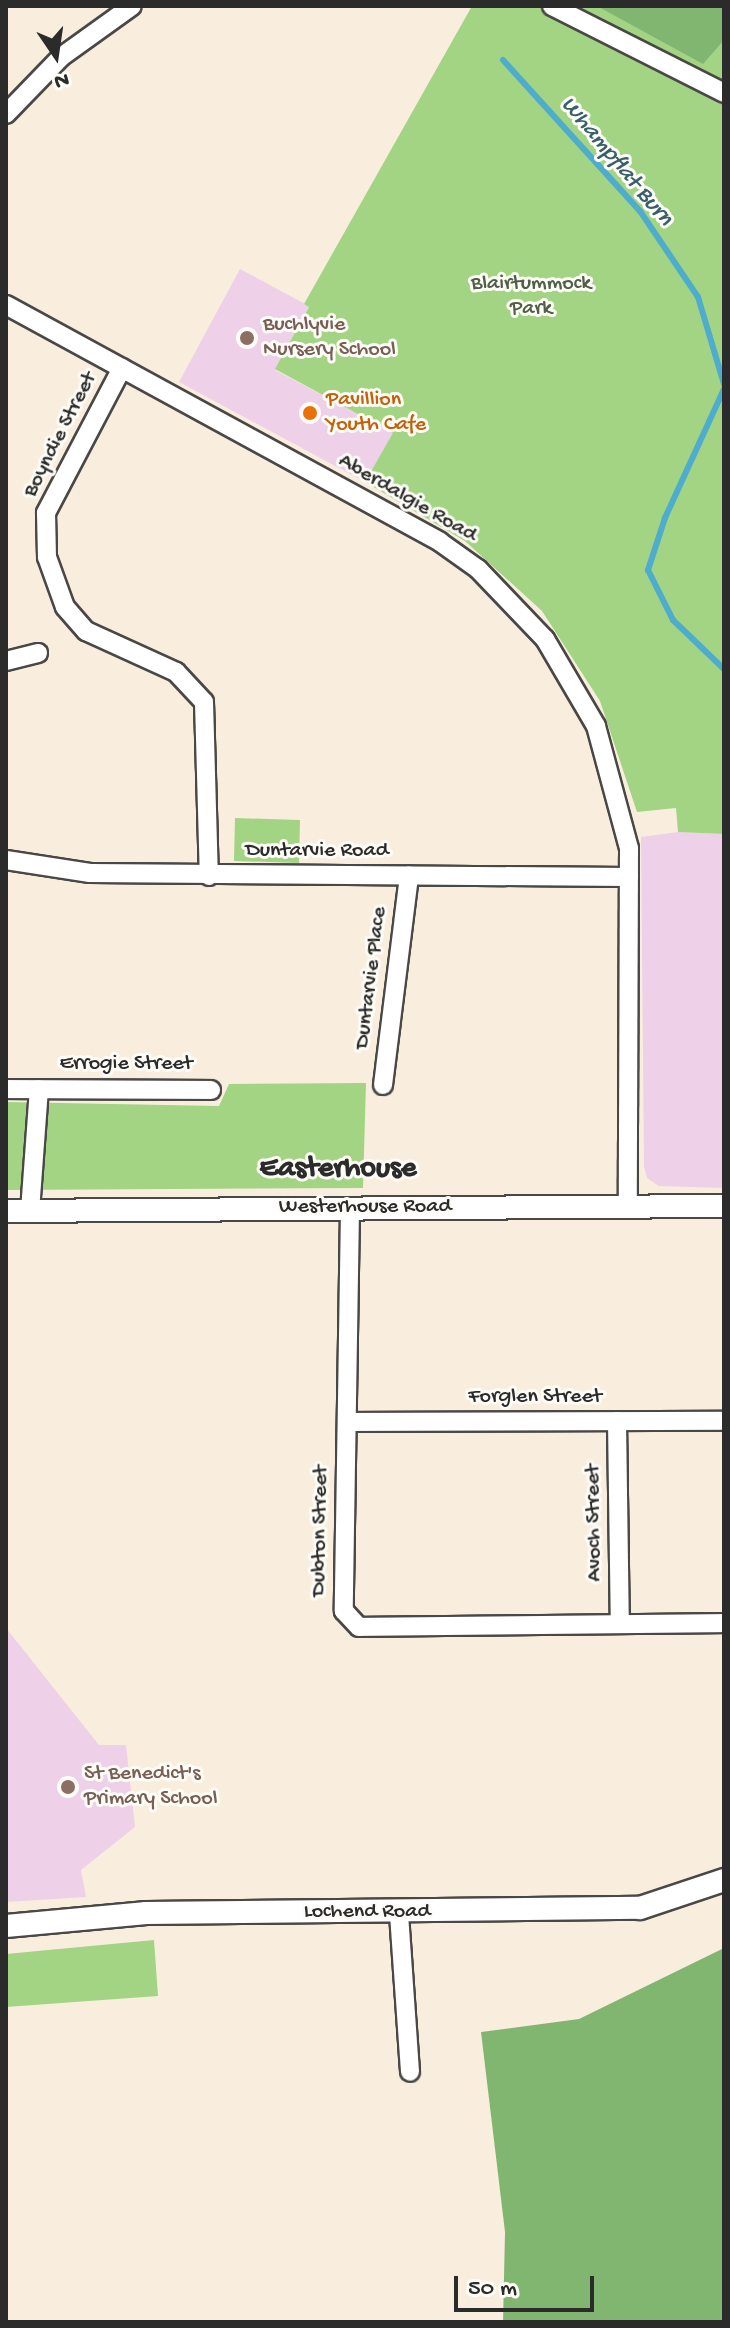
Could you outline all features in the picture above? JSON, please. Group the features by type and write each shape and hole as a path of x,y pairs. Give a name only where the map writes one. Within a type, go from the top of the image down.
{"street":[{"path":"6,114 61,57 132,6"},
{"path":"552,6 724,93"},
{"name":"Aberdalgie Road","path":"6,305 440,542 513,601 545,639 596,726 622,811 629,877 628,1207"},
{"name":"Boyndie Street","path":"122,368 46,513 47,557 65,607 86,631 176,672 204,702 209,876"},
{"path":"6,661 38,653"},
{"name":"Duntarvie Road","path":"6,860 90,873 629,877"},
{"name":"Duntarvie Place","path":"383,1085 409,876"},
{"name":"Errogie Street","path":"6,1089 211,1090"},
{"name":"Errogie Street","path":"30,1211 39,1089"},
{"name":"Westerhouse Road","path":"6,1211 724,1206"},
{"name":"Dubton Street","path":"350,1209 344,1611 359,1627 724,1623"},
{"name":"Avoch Street","path":"617,1421 620,1624"},
{"name":"Forglen Street","path":"347,1422 724,1421"},
{"name":"Lochend Road","path":"6,1926 146,1913 399,1914 640,1908 724,1880"},
{"path":"399,1914 410,2072"}],"shaded area":[{"path":"240,269 309,306 275,370 394,433 365,482 179,382"},
{"path":"678,832 724,834 724,1188 659,1186 647,1178 644,1167 641,837"},
{"name":"St Benedict's Primary School","path":"6,1628 99,1745 126,1745 135,1827 81,1870 86,1897 6,1902"}],"green space":[{"name":"Blairtummock Park","path":"472,6 724,6 724,834 678,832 676,808 637,812 600,701 542,611 465,541 365,482 393,433 275,369 309,307 304,304"},
{"path":"597,6 724,6 724,40 703,64"},
{"path":"235,818 300,820 299,863 234,861"},
{"path":"366,1083 363,1188 6,1190 6,1102 219,1106 229,1084"},
{"path":"154,1940 158,1996 6,2007 6,1954"},
{"path":"724,1948 724,2322 503,2322 505,2232 481,2032 579,2019"}],"waterway":[{"name":"Whampflat Burn","path":"503,60 640,211 698,297 724,384"},
{"name":"Whampflat Burn","path":"724,389 665,518 648,570 673,620 724,669"}],"place":[{"name":"Buchlyvie Nursery School","path":"247,338"},
{"name":"Pavillion Youth Cafe","path":"310,413"},
{"name":"St Benedict's Primary School","path":"68,1787"}],"district":[{"name":"Easterhouse","path":"338,1170"}]}
